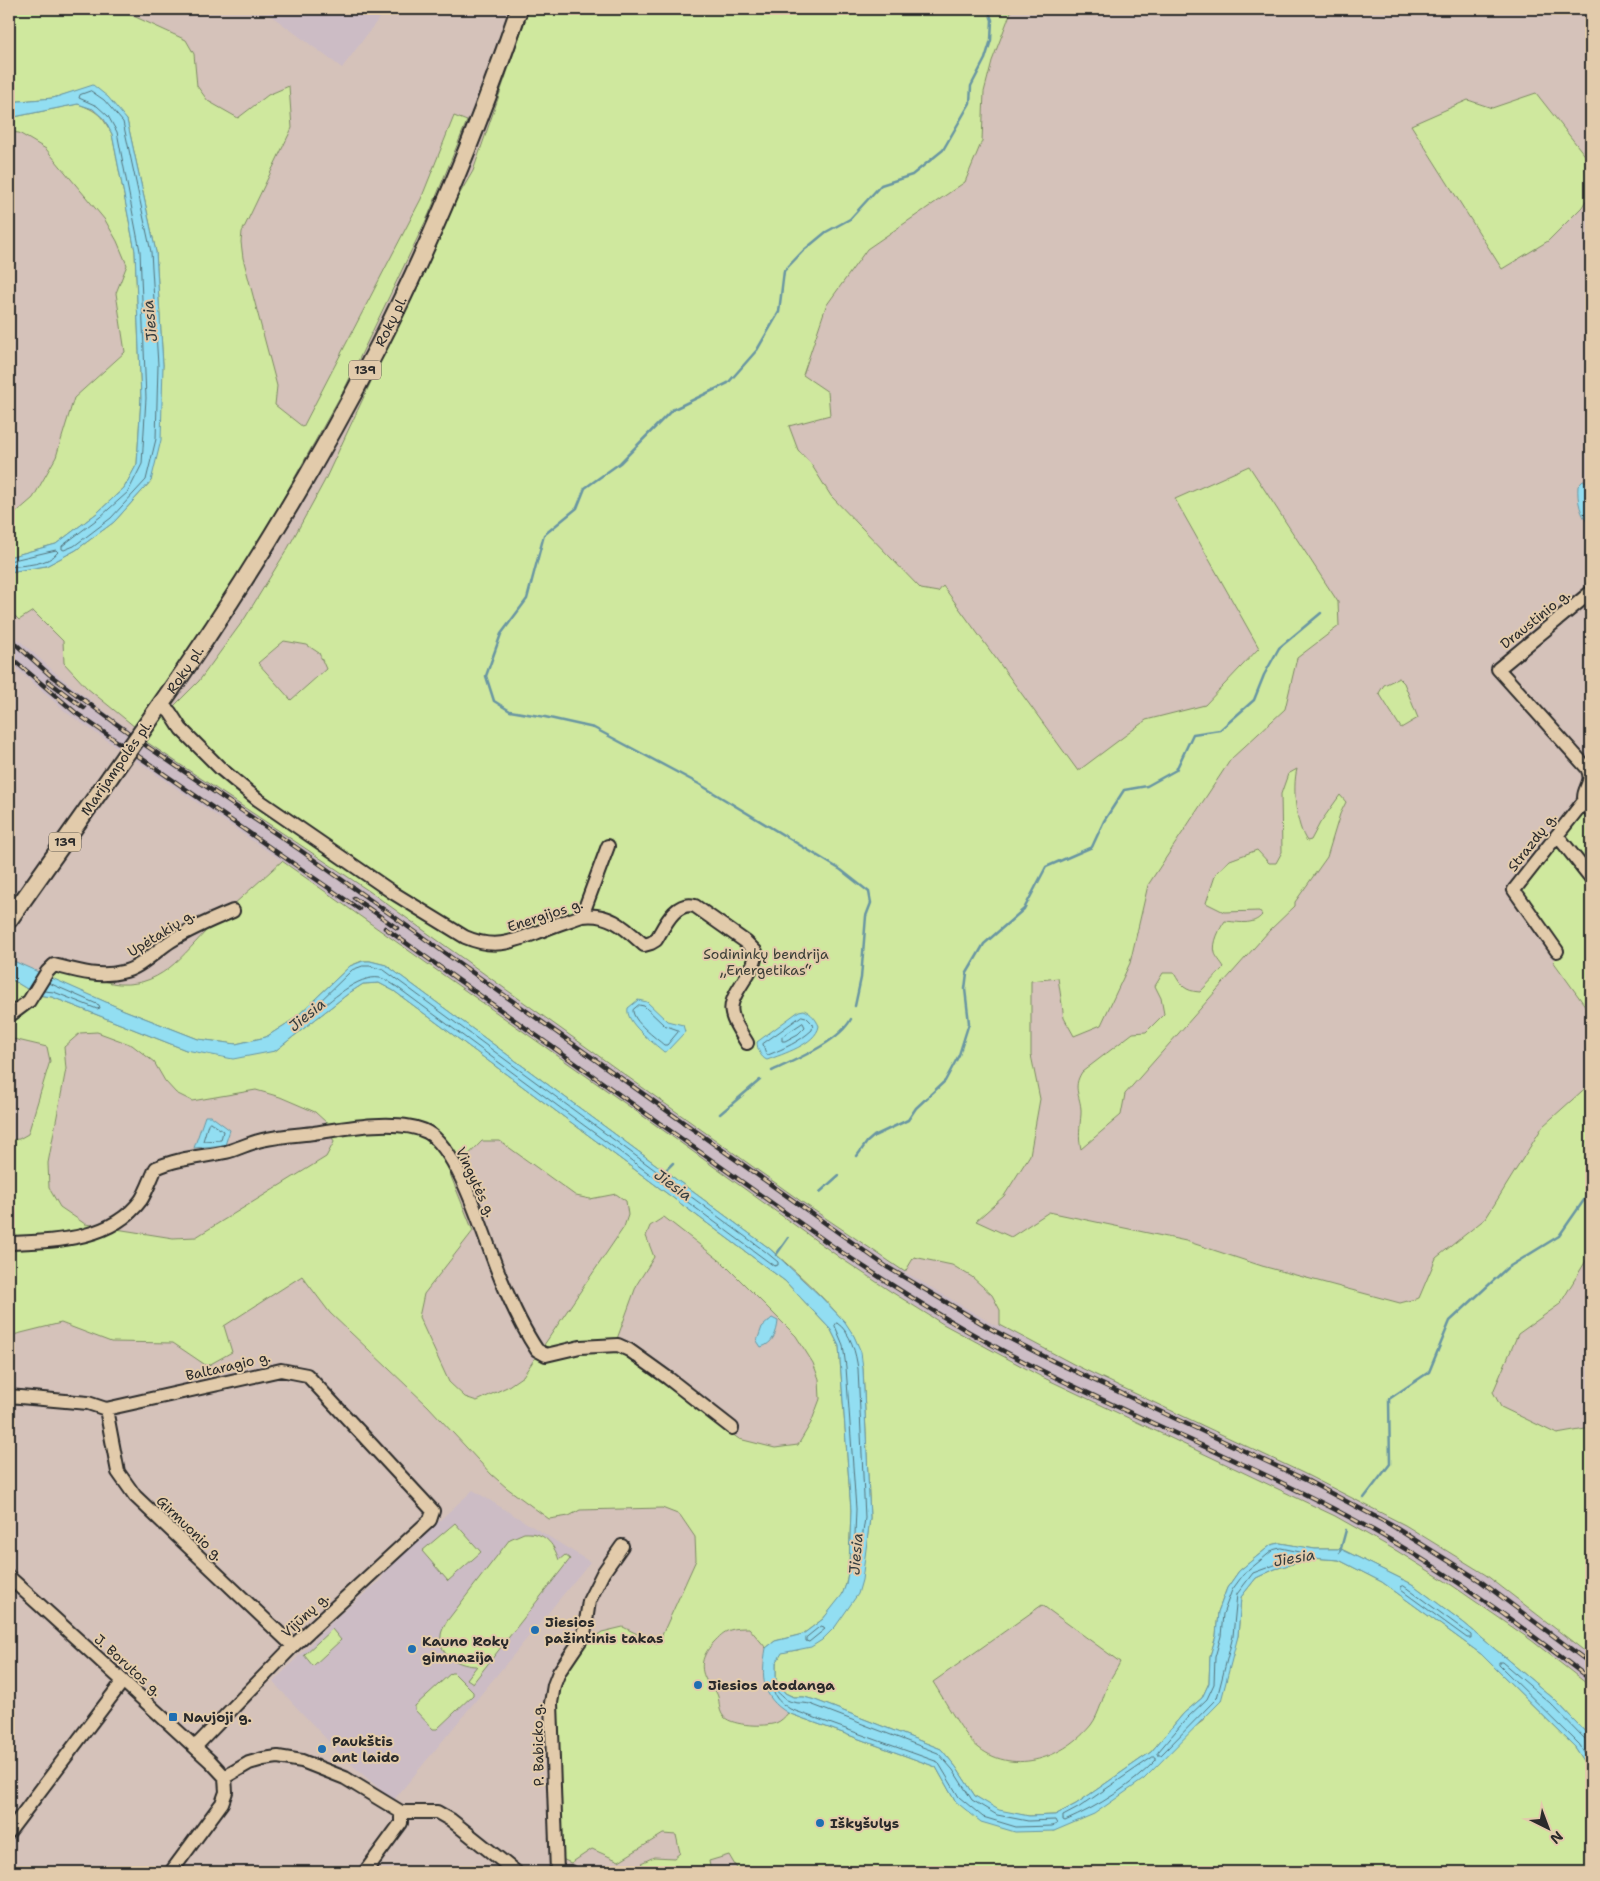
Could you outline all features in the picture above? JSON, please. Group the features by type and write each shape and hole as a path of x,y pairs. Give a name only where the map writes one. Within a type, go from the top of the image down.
{"main road":[{"name":"Rokų pl.","path":"158,709 219,621 264,550 332,432 379,343 427,243 458,169 519,9"},
{"name":"Marijampolės pl.","path":"9,920 158,709"}],"street":[{"name":"Draustinio g.","path":"1588,806 1583,793 1590,782 1590,774 1587,768 1498,668 1591,592"},
{"name":"Energijos g.","path":"158,709 170,712 181,729 221,769 257,799 395,894 465,937 484,943 504,944 520,940 582,916 592,915 612,919 644,944 656,940 679,907 695,906 746,942 756,952 753,966 734,995 731,1010 733,1020 747,1044"},
{"name":"Strazdų g.","path":"1558,952 1514,890 1557,835 1588,806"},
{"path":"1557,835 1591,878"},
{"path":"582,916 608,846"},
{"name":"Upėtakių g.","path":"9,1016 29,1001 47,972 54,965 84,972 104,974 124,972 141,964 185,933 233,911"},
{"name":"Vingytės g.","path":"9,1243 66,1239 115,1224 141,1199 156,1168 169,1162 228,1151 261,1140 354,1127 382,1125 413,1127 428,1132 452,1160 467,1192 501,1280 530,1340 537,1350 546,1355 580,1347 618,1345 629,1350 668,1378 732,1428"},
{"name":"Baltaragio g.","path":"9,1396 88,1403 106,1409 281,1370 307,1375 430,1507"},
{"name":"Girmuonio g.","path":"106,1409 118,1472 134,1496 292,1646"},
{"name":"Vijūnų g.","path":"195,1747 292,1646 430,1520 433,1511 430,1507"},
{"name":"P. Babicko g.","path":"557,1872 551,1703 554,1685 560,1672 584,1635 589,1601 603,1573 622,1546"},
{"name":"J. Borutos g.","path":"9,1577 195,1747 225,1777"},
{"path":"9,1832 123,1681"},
{"path":"171,1872 222,1803 226,1792 225,1777 249,1763 278,1757 302,1761 345,1778 400,1812 436,1812 451,1820 516,1872"},
{"path":"364,1872 401,1823 400,1812"},
{"path":"565,1872 571,1872"}],"shaded area":[{"path":"262,9 386,9 342,68"},
{"path":"9,631 59,676 117,721 369,891 802,1202 905,1272 996,1326 1000,1325 1077,1366 1303,1473 1405,1525 1486,1575 1591,1656 1591,1687 1531,1640 1453,1586 1397,1551 1335,1516 1040,1376 943,1324 839,1257 282,861 67,713 9,662"},
{"name":"Kauno Rokų gimnazija","path":"473,1490 590,1562 393,1801 344,1758 273,1682 338,1616 381,1580 385,1570"}],"green space":[{"path":"9,9 118,9 186,40 194,54 197,86 208,101 238,118 268,95 289,86 292,128 242,232 241,242 243,258 277,386 275,405 303,427 421,199 454,116 467,121 429,214 346,386 257,545 211,620 135,727 87,688 64,663 63,641 33,611 19,620 9,610 9,572 46,566 76,550 114,522 151,481 163,365 156,252 127,120 93,86 53,98 9,102"},
{"name":"Sodininkų bendrija „Energetikas“","path":"529,9 1012,9 992,61 984,92 982,141 965,182 867,249 826,306 803,375 828,392 830,415 789,426 798,450 811,464 831,496 921,589 938,592 943,586 1078,771 1146,720 1205,705 1259,648 1175,499 1249,466 1338,602 1339,626 1297,658 1285,709 1231,759 1148,885 1130,963 1101,1025 1074,1036 1064,1018 1058,978 1031,981 1031,1055 1040,1099 1030,1155 1004,1196 976,1221 1011,1237 1049,1212 1186,1241 1262,1266 1400,1303 1419,1298 1436,1258 1486,1218 1543,1126 1591,1083 1590,1254 1560,1304 1518,1334 1493,1392 1501,1407 1557,1434 1591,1428 1591,1656 1486,1575 1405,1525 1303,1473 1077,1366 1000,1325 1000,1310 992,1295 972,1277 952,1265 914,1257 905,1272 802,1202 369,891 145,741 161,719 199,681 245,618 288,548 324,482 456,200 473,171","holes":["284,641 307,645 319,653 326,669 291,700 258,663"]},
{"path":"1536,93 1591,163 1591,192 1582,207 1548,241 1502,269 1411,125 1468,100 1492,108"},
{"path":"78,104 99,115 112,134 135,251 141,398 137,464 124,488 97,513 56,544 9,557 9,515 18,511 33,498 56,457 74,398 125,352 116,293 127,265 117,241 105,220 46,149 19,133 9,132 9,118"},
{"path":"1399,678 1404,683 1418,718 1401,728 1379,693 1384,685"},
{"path":"1297,769 1295,786 1296,806 1300,826 1307,841 1311,840 1320,823 1340,795 1346,802 1340,814 1327,857 1295,902 1295,906 1269,931 1125,1094 1121,1115 1081,1149 1079,1136 1081,1108 1077,1083 1082,1072 1133,1033 1146,1032 1164,1014 1161,998 1155,986 1163,973 1174,973 1184,987 1200,992 1224,967 1216,956 1214,949 1217,936 1225,921 1250,922 1262,915 1259,911 1224,912 1206,903 1216,873 1230,860 1257,850 1269,863 1276,863 1282,852 1281,794 1288,774"},
{"path":"1583,807 1591,816 1591,1014 1553,961 1564,950 1520,889"},
{"path":"282,861 839,1257 943,1324 1040,1376 1335,1516 1397,1551 1453,1586 1531,1640 1591,1687 1591,1738 1554,1699 1464,1623 1412,1584 1341,1549 1315,1549 1280,1543 1271,1545 1239,1571 1227,1588 1218,1612 1216,1636 1210,1656 1209,1683 1202,1698 1184,1713 1151,1752 1076,1804 1055,1815 1029,1816 999,1811 975,1796 956,1767 941,1749 815,1700 794,1697 785,1693 776,1681 776,1663 782,1652 798,1650 835,1627 867,1540 870,1518 861,1356 855,1339 846,1324 814,1290 769,1248 386,965 362,961 350,966 294,1019 266,1037 236,1044 198,1039 48,977 60,968 98,980 119,984 135,983 150,979 174,964 217,920","holes":["1042,1605 1120,1662 1109,1682 1099,1710 1091,1725 1068,1746 1054,1754 1039,1759 1023,1761 1008,1761 993,1756 973,1743 933,1682"]},
{"path":"9,978 37,995 52,997 186,1050 275,1051 349,993 363,984 379,983 394,991 785,1281 831,1330 839,1346 851,1510 849,1567 842,1596 823,1619 803,1634 775,1641 766,1648 749,1628 737,1628 723,1633 710,1646 703,1660 702,1669 707,1682 715,1690 722,1714 728,1720 749,1725 771,1724 780,1721 788,1713 936,1767 955,1801 1054,1831 1204,1720 1238,1636 1241,1597 1256,1578 1275,1569 1312,1558 1339,1560 1382,1582 1481,1654 1575,1747 1591,1771 1591,1872 739,1872 729,1855 709,1861 711,1872 650,1872 641,1863 654,1857 674,1858 680,1853 676,1835 663,1834 619,1861 592,1849 571,1863 562,1859 557,1710 563,1676 583,1645 602,1632 623,1627 658,1644 696,1560 695,1537 680,1515 662,1508 580,1510 569,1516 549,1519 491,1474 428,1406 330,1313 302,1276 224,1326 232,1352 207,1366 173,1343 111,1342 61,1323 9,1336 9,1140 19,1139 28,1134 50,1061 47,1047 9,1038 9,1021 15,1006 9,1008","holes":["97,1032 132,1045 154,1062 165,1081 176,1093 192,1101 256,1090 280,1097 315,1112 327,1123 334,1142 326,1157 196,1237 173,1238 85,1224 60,1207 49,1188 48,1163 66,1069 64,1047 80,1033","482,1141 500,1141 576,1196 590,1199 616,1194 626,1201 628,1215 624,1227 523,1376 507,1387 477,1401 465,1397 449,1382 419,1317 424,1294 473,1231 450,1174","664,1217 723,1263 796,1336 813,1363 819,1379 820,1399 811,1423 798,1445 775,1448 739,1439 626,1357 613,1350 637,1284 654,1257 646,1236 650,1226"]},
{"path":"455,1523 481,1552 448,1581 422,1551"},
{"path":"524,1533 537,1534 547,1539 554,1548 559,1560 565,1555 570,1559 473,1683 467,1679 477,1666 458,1662 447,1655 441,1643 442,1632 447,1621 510,1539"},
{"path":"332,1629 341,1640 313,1666 304,1655"},
{"path":"451,1673 454,1673 473,1692 473,1695 437,1729 433,1729 415,1710 415,1706"}],"water":[{"name":"Jiesia","path":"93,85 108,97 127,120 156,252 163,365 161,440 151,481 114,522 76,550 46,566 9,572 9,557 56,544 97,513 124,488 137,464 141,398 135,251 112,134 104,119 93,109 78,104 9,118 9,102 53,98"},
{"path":"1583,481 1591,482 1591,526 1584,518 1578,497 1578,486"},
{"name":"Jiesia","path":"9,959 124,1010 198,1039 236,1044 266,1037 294,1019 350,966 363,961 386,965 769,1248 845,1322 861,1352 870,1518 862,1580 858,1594 835,1627 822,1640 811,1647 782,1653 776,1663 776,1681 785,1693 793,1697 815,1700 941,1749 956,1767 975,1796 999,1810 1029,1816 1055,1815 1076,1804 1151,1752 1184,1713 1202,1698 1209,1683 1210,1656 1216,1636 1218,1612 1227,1588 1239,1571 1271,1545 1280,1543 1315,1549 1341,1549 1412,1584 1464,1623 1554,1699 1591,1738 1591,1771 1575,1747 1481,1654 1382,1582 1339,1560 1312,1558 1275,1569 1256,1578 1241,1597 1238,1636 1221,1701 1144,1779 1094,1814 1054,1831 1015,1832 981,1822 955,1801 936,1767 788,1713 772,1700 765,1685 766,1648 775,1641 803,1634 823,1619 842,1595 849,1567 851,1510 839,1346 831,1330 785,1281 394,991 379,983 363,984 349,993 275,1051 233,1059 186,1050 52,997 37,995 9,978"},
{"path":"638,1000 647,1002 667,1021 683,1025 685,1032 667,1051 664,1052 647,1038 631,1020 628,1008"},
{"path":"804,1010 813,1016 819,1026 812,1038 798,1048 781,1055 767,1060 763,1057 757,1042 799,1011"},
{"path":"205,1116 211,1116 230,1130 225,1145 194,1148"},
{"path":"772,1318 778,1321 777,1329 769,1343 761,1347 757,1341 762,1327"}],"waterway":[{"path":"855,1006 861,978 866,916 871,903 869,892 841,870 699,784 594,728 510,711 494,701 486,676 501,634 527,599 544,535 577,508 585,488 620,463 672,410 728,383 757,350 779,312 784,271 803,251 826,232 850,219 881,185 912,175 943,150 970,103 971,86 985,59 991,40 992,20 988,9"},
{"path":"857,1156 874,1136 908,1120 916,1108 945,1081 959,1055 969,1023 965,989 967,973 984,944 1024,909 1046,867 1092,847 1104,821 1124,790 1147,786 1176,770 1193,734 1220,730 1254,700 1264,675 1279,648 1321,613"},
{"path":"772,1071 827,1043 851,1019"},
{"path":"720,1114 760,1080"},
{"name":"Jiesia","path":"664,1172 673,1163"},
{"path":"820,1192 839,1175"},
{"path":"1364,1498 1390,1464 1389,1399 1429,1372 1450,1321 1507,1268 1559,1236 1591,1190"},
{"path":"776,1255 788,1238"},
{"path":"1340,1552 1346,1530"}],"railway":[{"path":"9,638 50,675 148,747 300,850 887,1267 993,1330 1053,1361 1308,1481 1391,1525 1479,1580 1591,1664"},
{"path":"9,656 76,713 359,909"},
{"path":"48,681 84,708"},
{"path":"354,898 397,928"},
{"path":"385,928 831,1245 924,1305 1019,1359 1112,1405 1301,1492 1392,1541 1469,1590 1519,1625 1591,1680"}],"place":[{"name":"Jiesios pažintinis takas","path":"535,1630"},
{"name":"Kauno Rokų gimnazija","path":"412,1649"},
{"name":"Jiesios atodanga","path":"698,1685"},
{"name":"Naujoji g.","path":"173,1717"},
{"name":"Paukštis ant laido","path":"322,1749"},
{"name":"Iškyšulys","path":"820,1823"}]}
